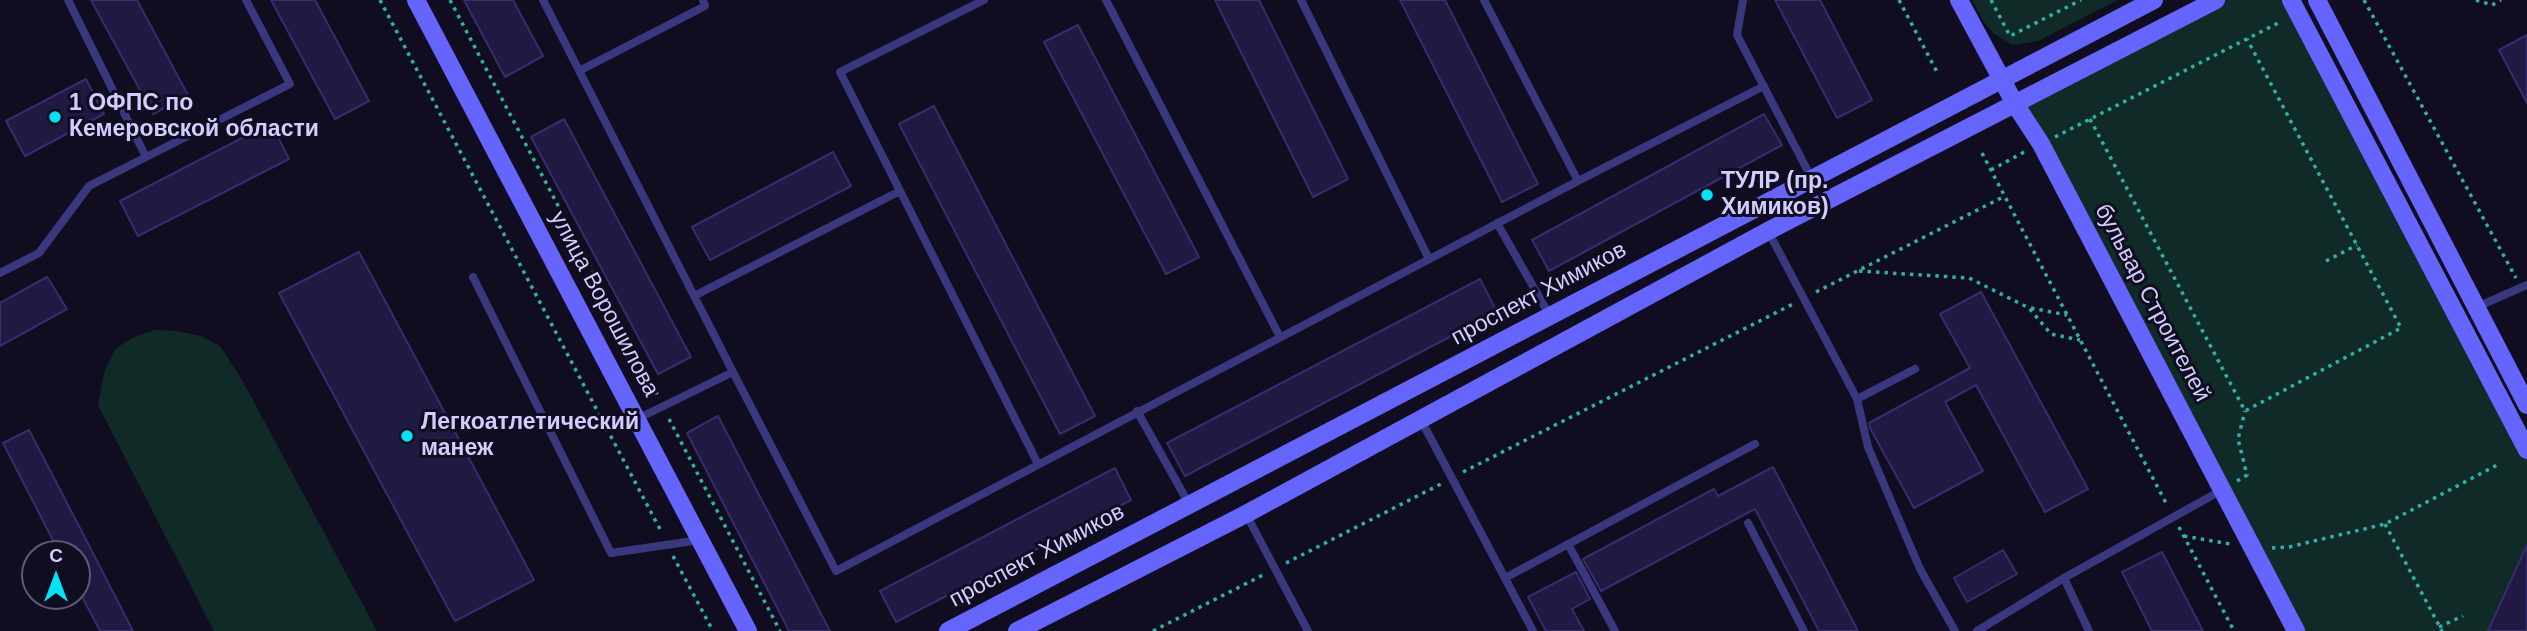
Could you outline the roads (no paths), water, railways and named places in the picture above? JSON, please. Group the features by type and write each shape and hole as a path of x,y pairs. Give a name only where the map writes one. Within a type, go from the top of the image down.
{"main road":[{"name":"улица Ворошилова","path":"416,0 748,631"},
{"name":"бульвар Строителей","path":"1959,0 2015,104 2041,144 2296,631"},
{"name":"проспект Химиков","path":"948,631 2154,0"},
{"path":"1017,631 1246,513 1768,231 2216,0"},
{"path":"2317,0 2527,405"},
{"path":"2294,6 2527,450"}],"lane":[{"path":"68,0 146,157"},
{"path":"0,273 39,253 89,186 290,84 246,0"},
{"path":"543,0 836,570 1763,86"},
{"path":"579,71 705,6 702,0"},
{"path":"984,0 840,72 1038,464"},
{"path":"1106,0 1280,337"},
{"path":"1301,0 1429,260"},
{"path":"1484,0 1578,181"},
{"path":"1743,0 1737,35 1812,179"},
{"path":"694,296 900,191"},
{"path":"1497,223 1549,316"},
{"path":"1768,231 1857,398 1868,447 1920,569 1955,631"},
{"path":"473,277 611,553 700,540"},
{"path":"2477,307 2524,286"},
{"path":"1857,398 1915,369"},
{"path":"637,419 733,372"},
{"path":"1137,411 1189,504"},
{"path":"1421,419 1533,631"},
{"path":"1505,578 1755,444"},
{"path":"1977,631 2064,578 2222,490"},
{"path":"1246,513 1308,631"},
{"path":"1748,523 1804,631"},
{"path":"1568,544 1615,631"},
{"path":"2064,578 2089,631"}],"place":[{"name":"1 ОФПС по Кемеровской области","path":"55,117"},
{"name":"ТУЛР (пр. Химиков)","path":"1707,195"},
{"name":"Легкоатлетический манеж","path":"407,436"}]}
